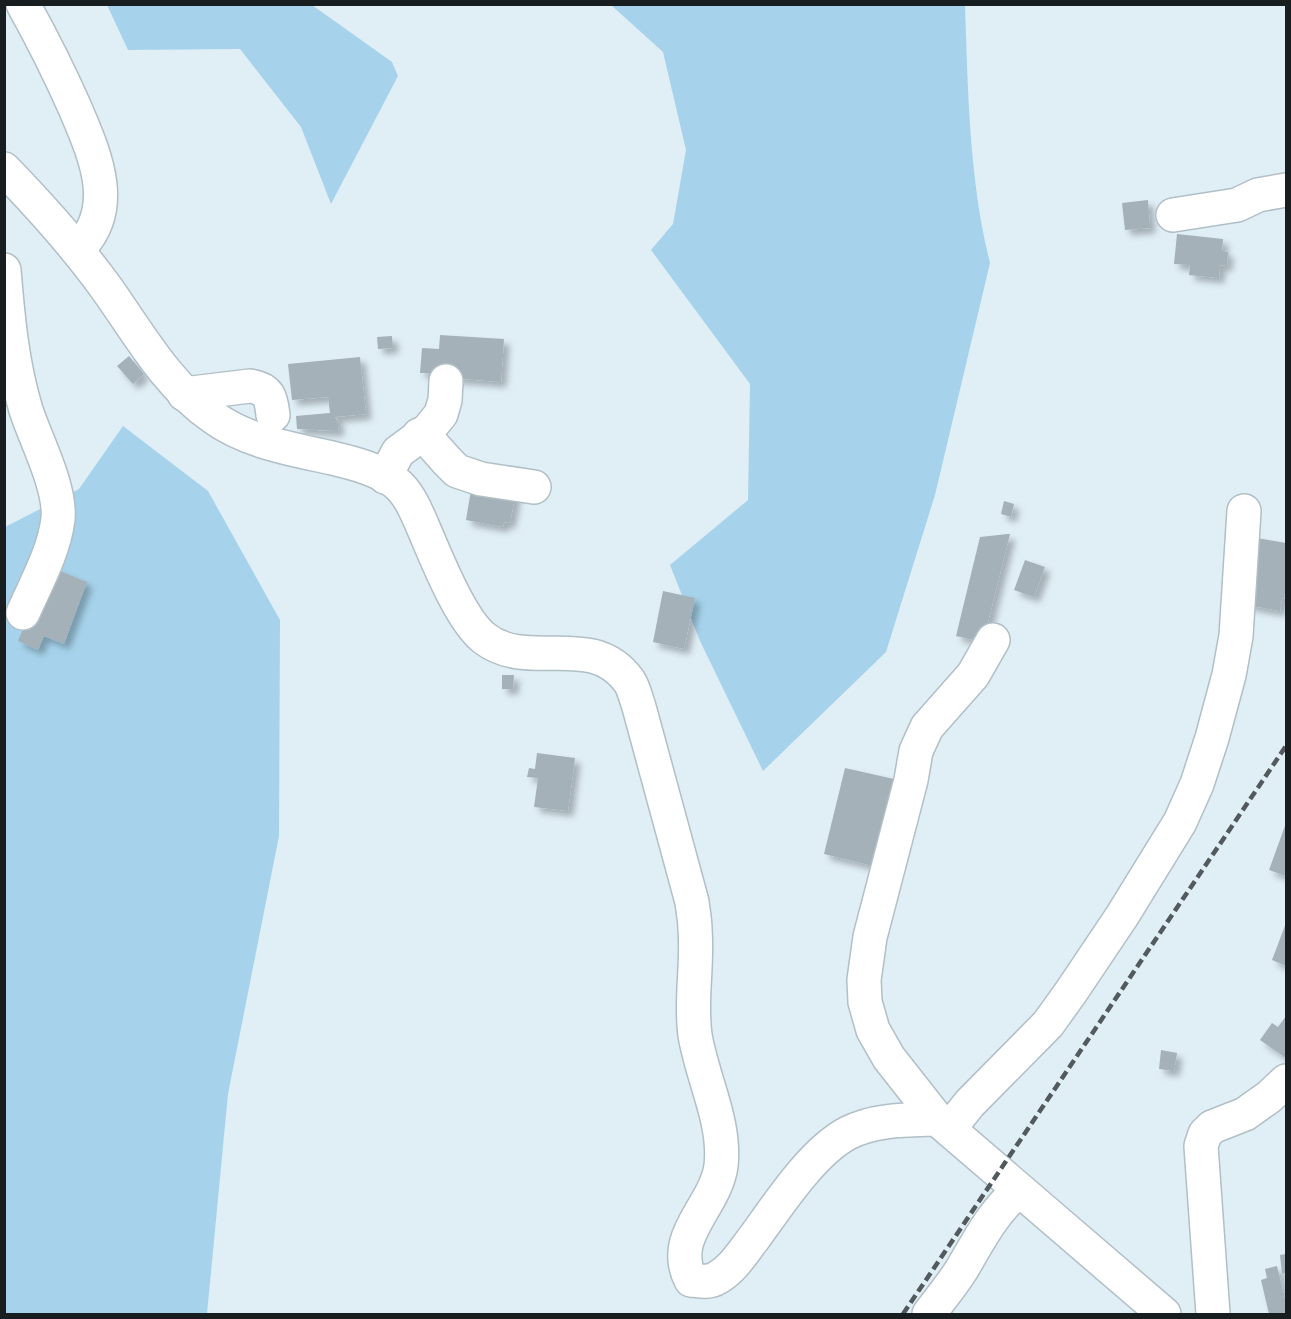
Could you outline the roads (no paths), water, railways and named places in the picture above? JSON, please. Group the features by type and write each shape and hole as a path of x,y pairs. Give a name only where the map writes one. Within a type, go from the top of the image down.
{"street":[{"path":"23,4 58,69 92,148 99,175 101,197 98,216 87,240 78,249"},
{"path":"7,177 78,249 153,356 184,394 213,418 245,435 373,470 395,482 412,503 463,612 483,638 501,647 525,654 563,652 592,654 612,664 630,682 639,707 692,902 696,930 693,995 695,1034 717,1120 721,1147 721,1165 717,1180 687,1240 683,1256 685,1268 691,1280 704,1282 717,1278 732,1267 782,1200 823,1151 848,1134 868,1126 897,1120 943,1124 970,1103 1048,1024 1122,915 1180,822 1197,784 1229,675 1236,636 1244,511"},
{"path":"1173,215 1228,207 1258,195 1276,190 1287,190"},
{"path":"4,270 12,353 26,409 57,493 58,518 54,537 23,613"},
{"path":"385,477 398,452 428,430 441,414 445,400 446,381"},
{"path":"184,394 250,386 261,387 267,392 271,401 273,415"},
{"path":"419,435 431,443 458,471 481,479 534,487"},
{"path":"993,640 973,675 927,727 916,751 870,937 864,980 865,1002 873,1030 889,1058 943,1124 1164,1314"},
{"path":"1213,1314 1201,1146 1205,1134 1212,1127 1245,1114 1287,1081"},
{"path":"929,1314 960,1271 987,1226 1004,1203 1018,1190"}],"railway":[{"path":"903,1314 1286,746"}]}
